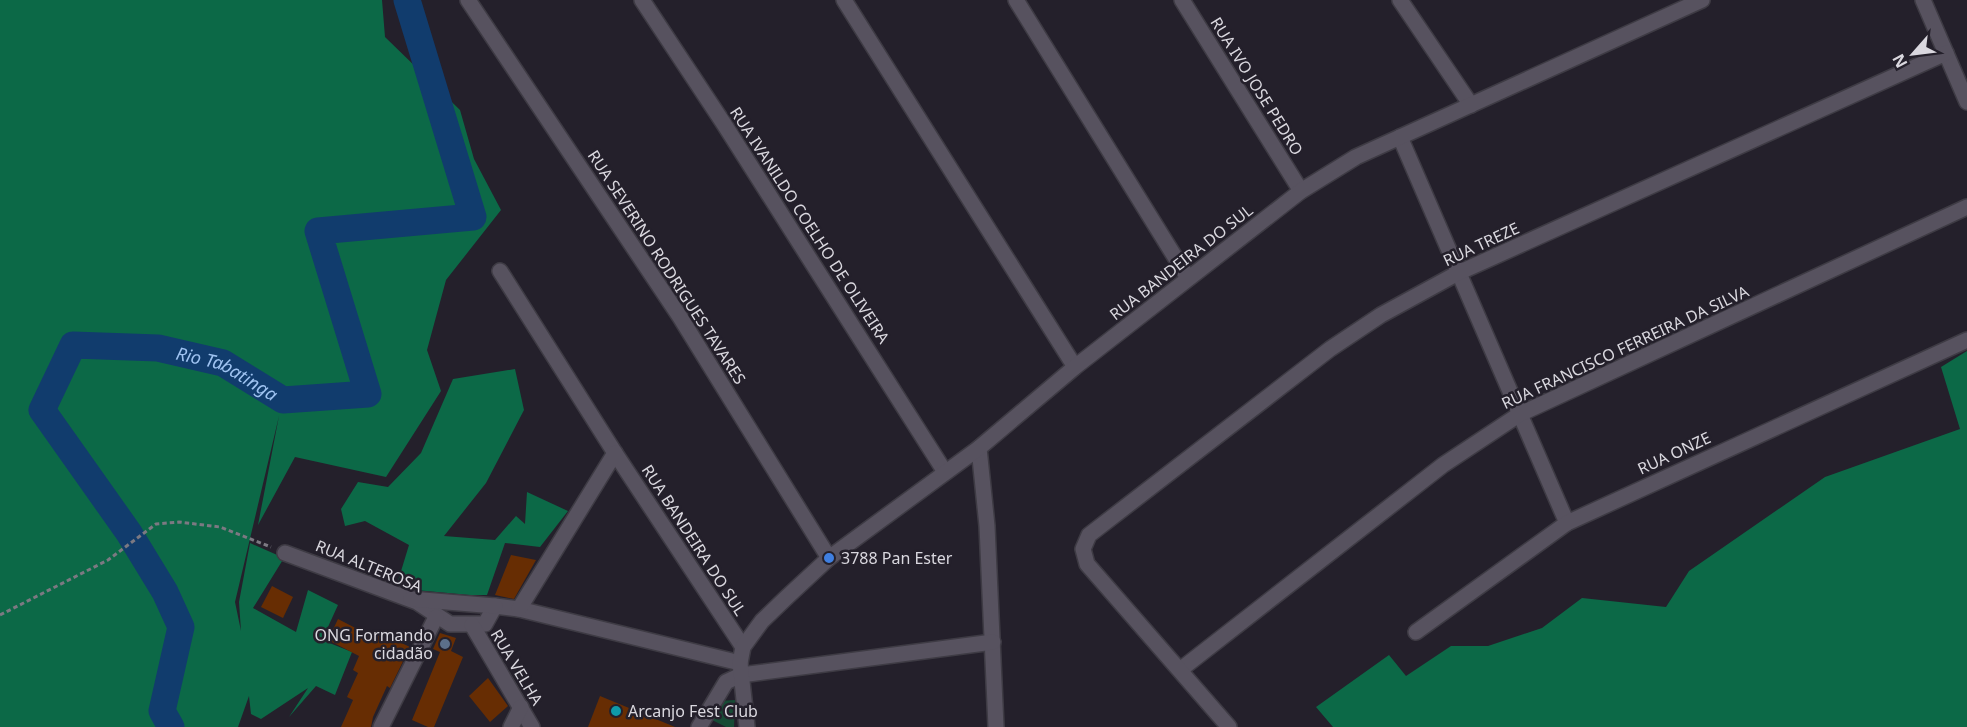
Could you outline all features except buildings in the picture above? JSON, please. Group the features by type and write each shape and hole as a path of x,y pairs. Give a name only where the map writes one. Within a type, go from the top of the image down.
{"street":[{"name":"RUA SEVERINO RODRIGUES TAVARES","path":"468,0 680,317 829,558"},
{"name":"RUA IVANILDO COELHO DE OLIVEIRA","path":"642,0 737,144 945,471"},
{"path":"844,0 1075,367"},
{"path":"1016,0 1188,278"},
{"name":"RUA IVO JOSE PEDRO","path":"1182,0 1301,191"},
{"path":"1400,0 1471,105"},
{"name":"RUA BANDEIRA DO SUL","path":"747,727 741,669 743,647 762,621 829,558 979,448 1075,367 1301,191 1356,157 1702,0"},
{"path":"1923,0 1967,102"},
{"name":"RUA TREZE","path":"1180,670 1087,564 1083,549 1089,535 1330,349 1381,315 1458,273 1946,53"},
{"path":"1400,137 1567,523"},
{"name":"RUA FRANCISCO FERREIRA DA SILVA","path":"1180,670 1443,465 1520,414 1967,207"},
{"name":"RUA BANDEIRA DO SUL","path":"500,272 615,453 743,647"},
{"name":"RUA ONZE","path":"1416,632 1567,523 1967,340"},
{"path":"979,448 993,642 996,727"},
{"path":"519,609 615,453"},
{"name":"RUA ALTEROSA","path":"285,553 417,602 436,617 458,626 472,625"},
{"path":"406,598 519,609 741,669 993,642"},
{"path":"472,625 485,624 495,606"},
{"path":"381,727 436,617"},
{"name":"RUA VELHA","path":"472,625 532,727"},
{"path":"699,727 726,682 741,669"},
{"path":"1180,670 1229,727"},
{"path":"511,727 520,708"}],"path":[{"path":"0,615 108,560 156,524 179,522 220,527 285,553"}],"green space":[{"path":"0,0 382,0 385,37 460,110 474,159 501,210 446,280 427,350 441,391 386,477 295,457 258,525 279,416 235,602 241,631 239,602 250,543 284,558 253,608 296,632 308,590 338,605 322,640 352,652 335,695 316,686 289,717 308,688 261,719 251,714 249,696 238,727 0,727"},
{"path":"1967,351 1967,727 1333,727 1316,707 1389,655 1406,676 1451,646 1488,646 1542,628 1582,598 1666,607 1689,571 1825,477 1960,429 1941,367"},
{"path":"515,369 524,410 486,483 444,536 495,540 516,516 525,524 527,492 568,511 540,547 505,543 487,595 405,589 398,581 409,545 365,521 345,526 341,509 358,482 388,487 421,453 453,379"},
{"path":"735,700 734,727 726,727 712,720 719,701"}],"waterway":[{"name":"Rio Tabatinga","path":"171,727 162,711 181,627 165,592 129,533 42,410 73,345 158,348 223,363 283,400 368,394 318,231 473,217 407,0"}],"place":[{"name":"3788 Pan Ester","path":"829,558"},
{"name":"ONG Formando cidadão","path":"445,644"},
{"name":"Arcanjo Fest Club","path":"616,711"}]}
